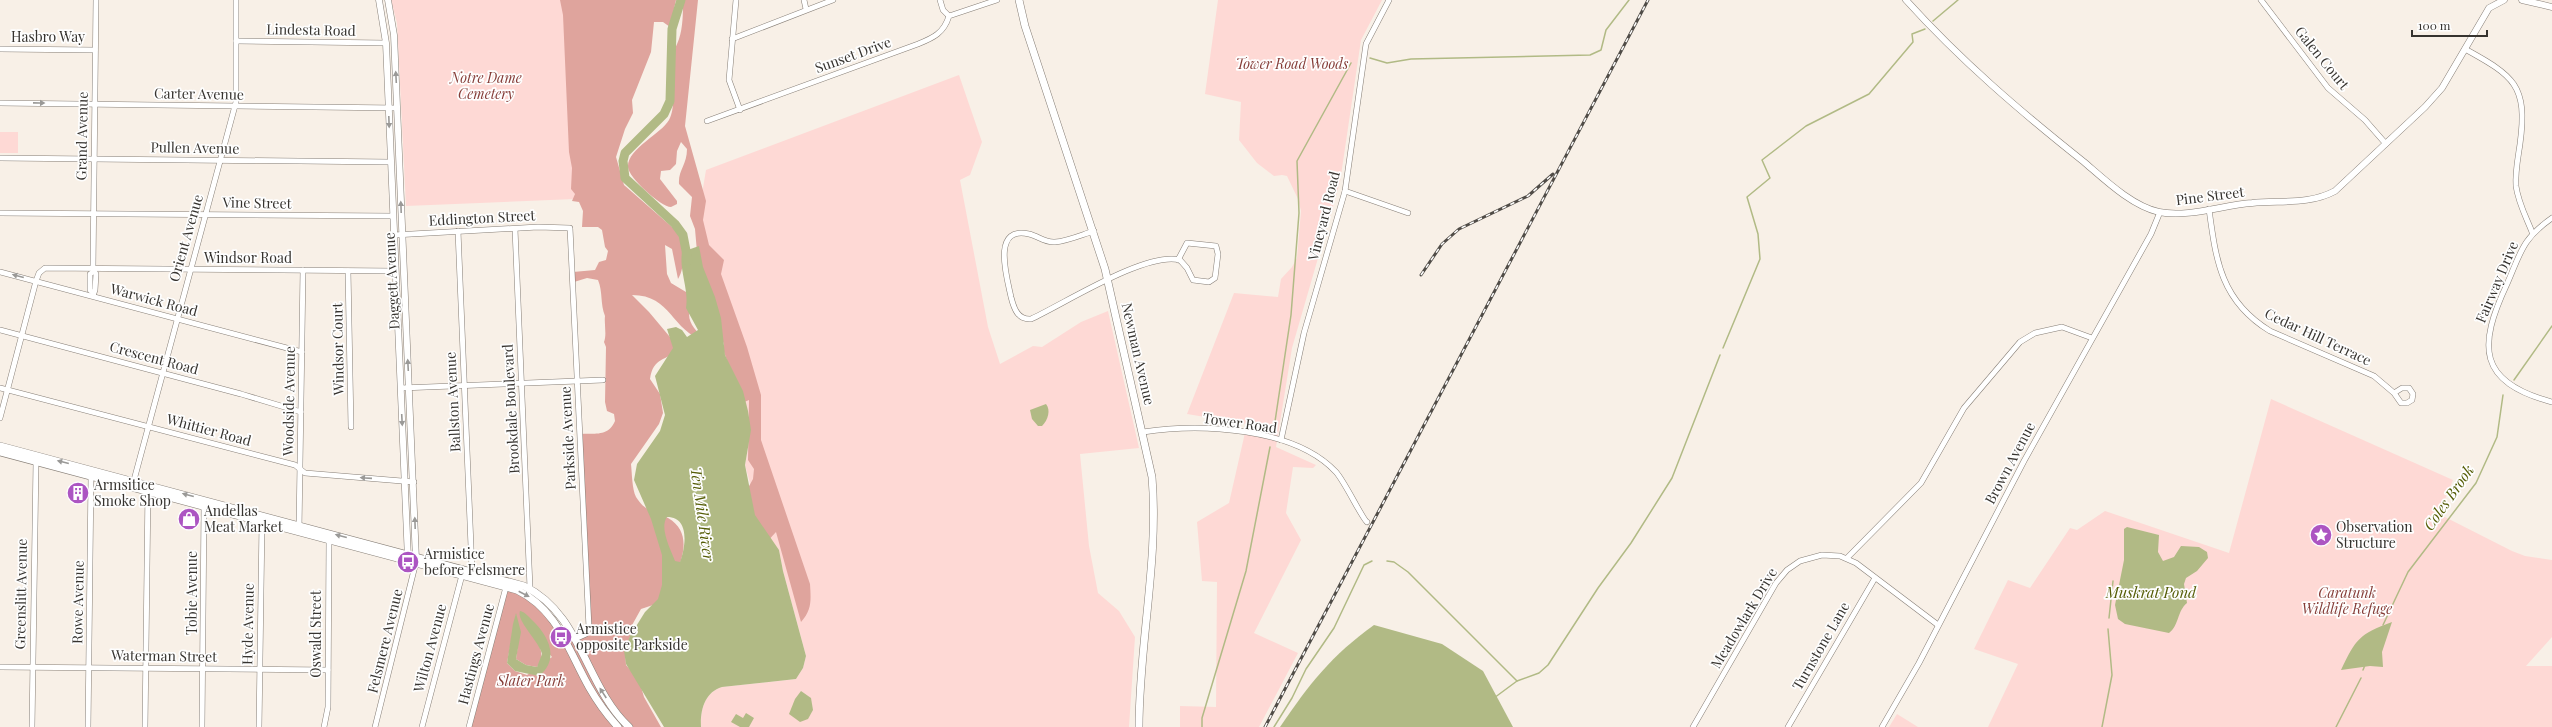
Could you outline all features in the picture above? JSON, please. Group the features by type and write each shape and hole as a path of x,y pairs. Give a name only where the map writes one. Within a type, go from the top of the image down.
{"main road":[{"name":"Newman Avenue","path":"1019,0 1025,26 1094,231 1143,432 1152,477 1154,502 1139,727"},
{"path":"0,446 134,480 148,488 204,507 262,522 299,528 329,540 408,557"},
{"path":"0,452 91,477 148,488 408,557 511,580 530,588 561,615 600,688 629,727"},
{"path":"416,559 462,575 506,586 530,597 550,615 562,631 589,687 618,727"}],"street":[{"name":"Grand Avenue","path":"93,294 90,290 90,274 93,270 93,159 96,0"},
{"name":"Orient Avenue","path":"134,480 235,106 236,0"},
{"name":"Daggett Avenue","path":"379,0 386,43 408,557"},
{"name":"Daggett Avenue","path":"388,0 394,34 414,482 416,559"},
{"path":"736,0 729,80 740,110"},
{"path":"804,0 806,10"},
{"path":"732,39 833,0"},
{"path":"940,0 943,10 949,16 997,0"},
{"name":"Vineyard Road","path":"1281,440 1304,333 1345,191 1366,44 1389,0"},
{"name":"Pine Street","path":"1906,0 1961,59 2060,144 2128,196 2145,207 2160,212 2209,209 2323,197 2343,184 2386,144 2442,88 2489,8 2500,1"},
{"name":"Galen Court","path":"2261,0 2328,88 2364,120 2386,144"},
{"path":"2522,0 2552,7"},
{"name":"Sunset Drive","path":"707,121 740,110 938,35 947,23 949,16"},
{"name":"Lindesta Road","path":"236,41 386,43"},
{"name":"Hasbro Way","path":"0,49 95,50"},
{"path":"2465,49 2509,77 2522,101 2523,119 2516,172 2516,187 2518,200 2532,232"},
{"name":"Carter Avenue","path":"0,103 397,108"},
{"name":"Pullen Avenue","path":"0,158 390,162"},
{"path":"1345,191 1408,213"},
{"name":"Cedar Hill Terrace","path":"2209,209 2219,269 2231,295 2240,307 2256,322 2270,331 2374,376 2394,393"},
{"name":"Brown Avenue","path":"1882,727 2092,338 2151,234 2160,212"},
{"name":"Vine Street","path":"0,213 393,216"},
{"name":"Fairway Drive","path":"2552,218 2532,232 2522,248 2496,308 2487,341 2490,357 2505,382 2518,391 2552,402"},
{"name":"Eddington Street","path":"394,235 570,228"},
{"name":"Parkside Avenue","path":"570,228 589,628 586,634 575,639"},
{"name":"Brookdale Boulevard","path":"515,229 530,588"},
{"path":"1094,231 1054,243 1029,234 1016,233 1008,238 1004,247 1011,298 1015,311 1020,317 1032,319 1107,281 1159,261 1178,260 1188,268 1193,280 1209,282 1215,278 1218,254 1216,246 1186,243 1178,260"},
{"name":"Ballston Avenue","path":"458,232 472,571"},
{"name":"Windsor Road","path":"36,281 39,273 45,268 93,270 190,269 396,271"},
{"name":"Woodside Avenue","path":"299,528 303,270"},
{"name":"Windsor Court","path":"348,270 351,427"},
{"name":"Warwick Road","path":"0,272 93,294 177,319 302,352"},
{"path":"0,418 36,281"},
{"path":"1847,558 1921,483 1964,408 2020,342 2035,333 2062,327 2092,338"},
{"name":"Crescent Road","path":"0,330 301,412"},
{"path":"401,388 602,380"},
{"name":"Whittier Road","path":"0,388 295,465 305,473 414,482"},
{"name":"Tower Road","path":"1143,432 1195,428 1260,435 1281,440 1308,450 1326,462 1349,489 1363,520 1367,522"},
{"name":"Greenslitt Avenue","path":"32,727 36,462"},
{"name":"Rowe Avenue","path":"88,727 91,477"},
{"path":"145,727 148,488"},
{"name":"Tobie Avenue","path":"202,727 204,507"},
{"name":"Hyde Avenue","path":"259,727 262,522"},
{"name":"Oswald Street","path":"324,727 328,707 329,540"},
{"name":"Meadowlark Drive","path":"1693,727 1776,583 1787,570 1800,561 1814,556 1833,555 1847,558 1938,625"},
{"name":"Felsmere Avenue","path":"375,727 416,559"},
{"name":"Wilton Avenue","path":"422,727 462,575"},
{"name":"Turnstone Lane","path":"1788,727 1875,578"},
{"name":"Hastings Avenue","path":"469,727 506,586"},
{"name":"Waterman Street","path":"0,667 328,670"}],"green space":[{"name":"Notre Dame Cemetery","path":"391,0 570,0 575,199 406,206 397,23"},
{"name":"Slater Park","path":"560,0 676,0 670,27 663,22 654,22 651,52 632,100 633,113 625,129 616,157 624,185 680,234 684,257 682,269 678,279 672,249 665,245 667,274 671,283 686,292 692,303 689,315 691,324 705,341 685,330 664,307 656,301 645,297 632,295 649,312 680,349 661,360 654,367 650,379 660,394 663,413 659,424 631,464 632,481 636,497 647,509 668,518 678,526 683,536 684,547 682,558 662,602 641,609 631,627 630,637 625,649 626,665 639,680 644,697 661,727 471,727 506,590 525,598 540,610 564,641 576,639 587,631 580,434 596,434 605,432 609,430 615,421 614,414 607,411 605,402 605,316 602,307 600,284 598,280 587,278 574,282 573,272 595,270 599,262 606,260 608,251 605,247 602,230 598,227 582,227 583,211 579,202 572,201 575,194 571,189 572,168 569,152 563,15","holes":["516,615 518,645 516,659 526,665 537,667 540,661 541,651 537,641 526,627 552,657 527,675 515,671 507,663"]},
{"path":"683,0 698,0 685,126 706,201 703,220 709,245 724,260 721,274 747,347 761,395 761,440 810,584 811,595 809,609 805,618 801,622 776,532 764,545 754,547 748,488 753,479 754,469 748,460 749,400 742,403 724,352 724,344 717,327 697,252 695,229 690,216 692,197 679,184 680,175 687,155 687,149 681,142 677,151 676,164 670,170 661,171 660,179 677,201 677,204 671,207 666,206 646,191 629,172 628,167 629,160 633,154 665,125 672,113 673,97 671,63 681,30"},
{"name":"Tower Road Woods","path":"1218,0 1382,0 1361,40 1340,182 1292,348 1276,447 1316,465 1313,468 1293,467 1286,513 1301,540 1254,633 1298,653 1259,727 1180,727 1180,706 1216,707 1217,582 1202,581 1197,522 1229,503 1247,424 1187,414 1234,293 1278,297 1281,279 1292,267 1297,258 1301,211 1298,199 1287,176 1274,176 1257,163 1239,140 1241,102 1205,94"},
{"path":"959,75 982,142 970,175 960,180 988,327 1000,364 1033,346 1042,347 1081,322 1108,311 1139,448 1080,454 1089,546 1098,593 1119,611 1135,637 1129,727 701,727 701,714 705,702 711,693 716,689 722,687 796,679 803,668 806,656 783,571 779,550 762,527 745,465 751,430 743,391 725,355 697,224 706,170"},
{"path":"0,132 18,132 18,153 0,153"},
{"name":"Caratunk Wildlife Refuge","path":"2271,399 2453,480 2439,514 2512,551 2525,556 2552,560 2552,637 2526,666 2552,666 2552,727 1988,727 2018,664 1974,649 2008,580 2030,588 2070,528 2077,530 2105,511 2229,553"},
{"path":"1897,714 1918,727 1889,727"}],"water":[{"path":"699,246 703,267 715,297 721,318 725,355 743,391 748,411 751,430 745,465 755,515 779,550 783,571 806,656 803,668 796,679 722,687 716,689 711,693 705,702 701,714 701,727 664,727 626,664 624,651 630,636 645,612 658,599 662,585 662,555 651,519 634,480 637,464 660,431 665,415 655,376 673,348 667,329 676,327 682,330 687,337 698,330 686,308 687,301 681,259 682,252","holes":["667,517 675,518 680,522 684,535 680,562 675,561 664,527"]},
{"path":"1046,404 1049,412 1047,418 1042,426 1038,426 1032,419 1030,410"},
{"name":"Muskrat Pond","path":"2127,527 2159,535 2158,552 2163,561 2174,557 2181,546 2199,547 2207,552 2208,558 2197,571 2186,578 2184,584 2187,603 2181,610 2175,626 2169,633 2125,624 2118,619 2115,605 2124,560 2124,529"},
{"path":"520,611 526,614 538,626 550,648 549,662 539,676 515,671 507,663 516,613 521,632 516,659 526,665 537,667 542,654 537,643 524,626 521,620"},
{"path":"2392,622 2382,652 2383,667 2370,666 2341,670 2355,644 2365,634"},
{"path":"1374,625 1442,644 1483,671 1513,727 1280,727 1301,697 1333,659"},
{"path":"801,691 811,698 813,710 808,719 800,722 789,714 795,699"},
{"path":"746,713 754,718 749,727 740,727 731,722 736,714 743,718"}],"waterway":[{"name":"Ten Mile River","path":"681,0 672,29 670,101 664,114 625,153 623,161 625,178 675,224 683,235 688,261"},
{"path":"1370,58 1387,63 1411,59 1590,55 1601,50 1606,30 1629,0"},
{"path":"1933,21 1958,0"},
{"path":"1723,348 1760,259 1758,234 1747,197 1770,178 1762,160 1806,126 1869,94 1913,42 1912,34 1925,29"},
{"path":"1274,428 1291,315 1299,213 1297,161 1351,63"},
{"name":"Coles Brook","path":"2514,380 2552,326"},
{"path":"1494,698 1517,681 1539,673 1548,665 1598,588 1631,543 1672,478 1720,355"},
{"name":"Coles Brook","path":"2383,625 2408,572 2476,483 2497,437 2503,395"},
{"path":"1202,727 1202,718 1246,571 1270,447"},
{"path":"1274,727 1292,698 1306,669 1334,628 1364,565 1372,561"},
{"path":"1387,561 1394,562 1408,572 1517,681"},
{"path":"2109,618 2113,581"},
{"path":"2102,727 2112,675 2108,629"},
{"name":"Coles Brook","path":"2363,670 2365,665"},
{"name":"Coles Brook","path":"2336,727 2361,678"}],"railway":[{"path":"1265,727 1648,0"},
{"path":"1421,275 1442,244 1459,229 1528,196 1553,174"}],"place":[{"name":"Armsitice Smoke Shop","path":"78,493"},
{"name":"Andellas Meat Market","path":"189,519"},
{"name":"Observation Structure","path":"2321,535"},
{"name":"Armistice before Felsmere","path":"408,562"},
{"name":"Armistice opposite Parkside","path":"561,637"}]}
